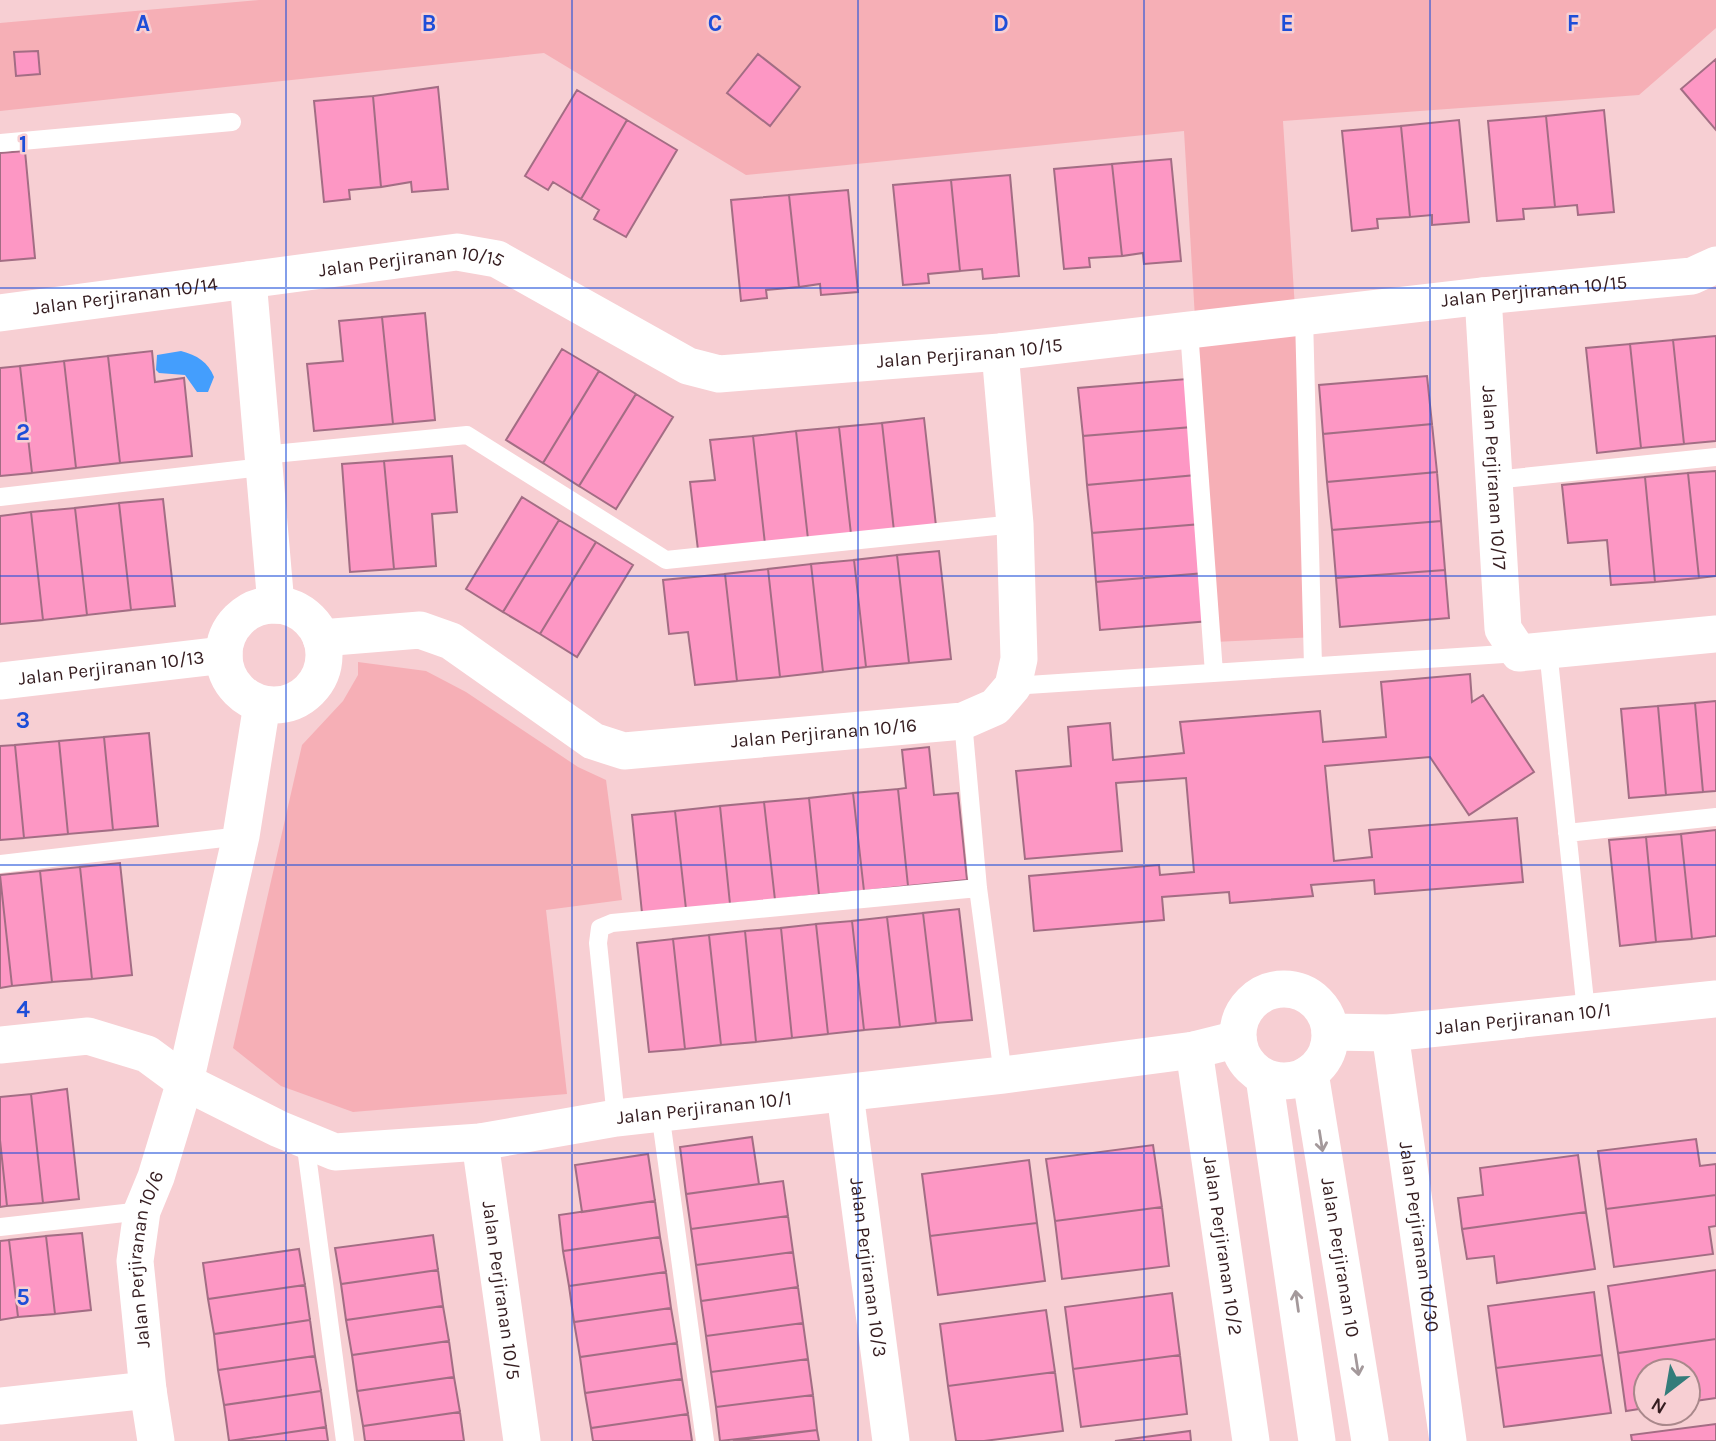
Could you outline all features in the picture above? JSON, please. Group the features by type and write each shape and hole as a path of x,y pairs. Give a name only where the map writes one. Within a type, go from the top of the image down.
{"street":[{"name":"Jalan Perjiranan 10/15","path":"248,280 457,253 497,260 688,366 719,374 1000,352 1483,296 1692,276 1716,265"},
{"name":"Jalan Perjiranan 10/14","path":"0,313 248,280"},
{"path":"248,280 276,605"},
{"name":"Jalan Perjiranan 10/17","path":"1483,296 1503,629 1534,651"},
{"path":"1000,352 1015,524 1019,659 1013,686"},
{"path":"276,605 290,607 315,625 324,653 323,669 316,683 306,694 292,702 277,705 262,704 247,697 234,686 226,671 224,655 226,639 233,625 245,614 259,607 276,605"},
{"name":"Jalan Perjiranan 10/16","path":"321,638 420,630 451,641 593,741 624,751 963,721 995,707 1013,686"},
{"path":"1534,651 1716,634"},
{"name":"Jalan Perjiranan 10/13","path":"0,681 224,655"},
{"name":"Jalan Perjiranan 10/6","path":"156,1441 135,1261 142,1211 156,1177 185,1082 241,836 262,704"},
{"path":"1288,989 1304,994 1316,1003 1326,1017 1330,1032 1329,1048 1321,1063 1310,1073 1295,1080 1279,1082 1264,1077 1251,1068 1242,1055 1238,1039 1239,1023 1246,1008 1264,994 1288,989"},
{"name":"Jalan Perjiranan 10/1","path":"1330,1032 1390,1033 1716,999"},
{"name":"Jalan Perjiranan 10/30","path":"1390,1033 1448,1441"},
{"name":"Jalan Perjiranan 10/1","path":"0,1045 88,1036 147,1054 185,1082 279,1129 335,1152 480,1142 660,1112 1003,1075 1194,1050 1238,1039"},
{"name":"Jalan Perjiranan 10/2","path":"1194,1050 1251,1441"},
{"name":"Jalan Perjiranan 10","path":"1310,1073 1370,1441"},
{"path":"1264,1077 1317,1441"},
{"name":"Jalan Perjiranan 10/3","path":"845,1094 891,1441"},
{"name":"Jalan Perjiranan 10/5","path":"480,1142 522,1441"},
{"path":"0,1406 148,1390"}],"lane":[{"path":"0,143 232,122"},
{"path":"1304,317 1313,666"},
{"path":"1189,330 1214,673"},
{"path":"0,497 467,435 666,560 1015,524"},
{"path":"1494,480 1716,457"},
{"path":"1013,686 1534,651 1567,833 1586,1011"},
{"path":"963,721 978,888 1003,1075"},
{"path":"1567,833 1716,817"},
{"path":"0,863 241,836"},
{"path":"616,1118 598,943 600,928 612,923 978,888"},
{"path":"660,1112 705,1441"},
{"path":"305,1140 345,1441"},
{"path":"0,1227 142,1211"}],"shaded area":[{"path":"259,0 1716,0 1716,28 1639,95 1283,121 1316,637 1214,642 1184,131 746,175 544,53 0,111 0,23"},
{"path":"358,662 426,671 466,692 578,767 606,780 622,900 546,910 567,1094 353,1112 281,1086 233,1048 302,745 343,701 358,675"}],"water":[{"path":"181,351 197,357 209,367 214,377 208,392 197,392 185,375 159,373 156,370 157,355"}],"building":[{"path":"38,51 40,74 16,76 14,52"},
{"path":"758,54 800,87 770,126 727,93"},
{"path":"1716,59 1716,130 1681,89"},
{"path":"438,87 448,189 412,192 411,182 381,187 373,96"},
{"path":"577,90 627,120 581,199 553,182 548,190 525,176"},
{"path":"373,96 381,187 349,190 350,199 324,202 314,101"},
{"path":"1604,110 1614,212 1578,215 1577,205 1555,207 1546,116"},
{"path":"1546,116 1555,207 1523,209 1524,219 1497,221 1488,121"},
{"path":"627,120 677,150 626,237 594,219 599,210 581,199"},
{"path":"1459,120 1469,222 1432,225 1432,215 1410,217 1401,126"},
{"path":"1401,126 1410,217 1377,219 1378,228 1352,231 1342,131"},
{"path":"25,151 35,258 0,261 0,153"},
{"path":"1171,159 1181,261 1144,264 1143,253 1122,256 1112,164"},
{"path":"1112,164 1122,256 1089,258 1090,267 1064,269 1054,169"},
{"path":"1010,175 1019,276 983,279 982,269 960,271 951,180"},
{"path":"951,180 960,271 928,274 929,283 903,285 893,185"},
{"path":"848,190 858,292 821,295 820,284 799,287 789,195"},
{"path":"789,195 799,287 766,290 767,298 741,301 731,200"},
{"path":"425,313 435,420 393,424 382,317"},
{"path":"382,317 393,424 314,431 307,364 343,361 339,321"},
{"path":"1716,336 1716,441 1684,444 1673,340"},
{"path":"1673,340 1684,444 1641,448 1630,344"},
{"path":"1630,344 1641,448 1597,453 1586,348"},
{"path":"562,349 599,371 543,463 506,440"},
{"path":"152,351 155,382 184,378 192,456 120,463 108,356"},
{"path":"108,356 120,463 76,468 64,361"},
{"path":"64,361 76,468 32,473 20,366"},
{"path":"20,366 32,473 0,476 0,368"},
{"path":"599,371 636,394 579,486 543,463"},
{"path":"1427,376 1432,424 1323,434 1319,385"},
{"path":"1187,379 1192,427 1083,436 1078,388"},
{"path":"636,394 673,417 616,509 579,486"},
{"path":"924,418 936,526 894,531 882,423"},
{"path":"882,423 894,531 851,534 839,427"},
{"path":"1432,424 1437,472 1327,482 1323,434"},
{"path":"839,427 851,534 808,539 796,431"},
{"path":"1192,427 1196,475 1087,485 1083,436"},
{"path":"796,431 808,539 765,544 753,436"},
{"path":"753,436 765,544 698,550 690,482 715,480 710,440"},
{"path":"452,456 457,512 432,514 436,566 394,569 384,461"},
{"path":"384,461 394,569 350,572 342,464"},
{"path":"1716,471 1716,576 1699,578 1688,473"},
{"path":"1437,472 1441,521 1332,530 1327,482"},
{"path":"1688,473 1699,578 1655,582 1645,477"},
{"path":"1196,475 1201,524 1092,533 1087,485"},
{"path":"1645,477 1655,582 1611,585 1607,540 1568,543 1562,485"},
{"path":"522,497 559,520 503,612 466,589"},
{"path":"163,499 175,606 131,610 119,503"},
{"path":"119,503 131,610 87,615 75,508"},
{"path":"75,508 87,615 43,620 31,512"},
{"path":"31,512 43,620 0,624 0,516"},
{"path":"559,520 596,542 540,634 503,612"},
{"path":"1441,521 1445,570 1336,578 1332,530"},
{"path":"1201,524 1205,573 1096,582 1092,533"},
{"path":"596,542 633,565 577,657 540,634"},
{"path":"939,551 951,659 909,663 897,555"},
{"path":"897,555 909,663 866,667 854,560"},
{"path":"854,560 866,667 823,672 811,564"},
{"path":"811,564 823,672 780,677 768,569"},
{"path":"768,569 780,677 737,681 725,574"},
{"path":"1445,570 1449,618 1340,627 1336,578"},
{"path":"1205,573 1210,621 1100,630 1096,582"},
{"path":"725,574 737,681 695,685 688,632 669,634 663,580"},
{"path":"1470,674 1472,702 1483,695 1534,772 1469,815 1430,757 1325,766 1334,861 1372,857 1369,830 1517,818 1523,882 1375,894 1374,880 1311,885 1313,896 1230,903 1229,892 1162,897 1164,920 1034,931 1029,876 1159,865 1160,875 1194,872 1186,778 1116,783 1122,851 1025,859 1016,771 1071,766 1068,727 1110,723 1113,760 1184,753 1180,722 1320,711 1323,742 1386,737 1381,682"},
{"path":"1716,701 1716,791 1703,792 1695,703"},
{"path":"1695,703 1703,792 1666,795 1658,706"},
{"path":"1658,706 1666,795 1629,798 1621,709"},
{"path":"149,733 158,826 113,830 104,737"},
{"path":"104,737 113,830 68,834 59,741"},
{"path":"59,741 68,834 24,838 15,745"},
{"path":"15,745 24,838 0,840 0,746"},
{"path":"929,747 934,795 958,793 967,880 908,886 898,789 906,788 902,750"},
{"path":"898,789 908,886 864,891 853,793"},
{"path":"853,793 864,891 819,895 809,798"},
{"path":"809,798 819,895 775,900 764,802"},
{"path":"764,802 775,900 730,904 720,806"},
{"path":"720,806 730,904 686,909 675,811"},
{"path":"675,811 686,909 642,913 632,815"},
{"path":"1716,830 1716,936 1692,939 1681,834"},
{"path":"1681,834 1692,939 1656,942 1646,837"},
{"path":"1646,837 1656,942 1620,946 1609,840"},
{"path":"120,863 132,975 92,979 80,867"},
{"path":"80,867 92,979 52,982 40,871"},
{"path":"40,871 52,982 12,986 0,875"},
{"path":"0,875 12,986 0,988"},
{"path":"959,909 972,1020 936,1023 923,913"},
{"path":"923,913 936,1023 900,1027 887,917"},
{"path":"887,917 900,1027 864,1030 852,921"},
{"path":"852,921 864,1030 828,1034 816,924"},
{"path":"816,924 828,1034 792,1038 781,928"},
{"path":"781,928 792,1038 756,1042 745,931"},
{"path":"745,931 756,1042 721,1045 709,935"},
{"path":"709,935 721,1045 685,1049 673,939"},
{"path":"673,939 685,1049 649,1052 637,943"},
{"path":"67,1089 79,1199 43,1203 31,1094"},
{"path":"31,1094 43,1203 7,1206 0,1140 0,1097"},
{"path":"752,1137 759,1184 686,1194 680,1147"},
{"path":"1696,1139 1700,1166 1716,1164 1716,1195 1606,1209 1598,1151"},
{"path":"0,1140 7,1206 0,1207"},
{"path":"1153,1145 1162,1207 1055,1221 1046,1159"},
{"path":"648,1154 655,1201 582,1212 575,1165"},
{"path":"1578,1155 1586,1212 1462,1229 1458,1198 1483,1195 1480,1168"},
{"path":"1029,1160 1037,1223 930,1236 922,1174"},
{"path":"783,1181 788,1216 691,1229 686,1194"},
{"path":"1716,1195 1716,1226 1709,1227 1713,1254 1614,1267 1606,1209"},
{"path":"655,1201 660,1237 563,1251 559,1215"},
{"path":"1162,1207 1169,1266 1062,1279 1055,1221"},
{"path":"1586,1212 1595,1269 1497,1283 1494,1256 1467,1259 1462,1229"},
{"path":"788,1216 793,1252 696,1265 691,1229"},
{"path":"1037,1223 1045,1281 938,1295 930,1236"},
{"path":"82,1233 91,1310 55,1314 46,1236"},
{"path":"433,1235 438,1270 341,1284 335,1248"},
{"path":"46,1236 55,1314 18,1317 9,1240"},
{"path":"660,1237 666,1272 569,1286 563,1251"},
{"path":"9,1240 18,1317 0,1320 0,1241"},
{"path":"299,1249 305,1285 208,1299 203,1263"},
{"path":"793,1252 798,1287 701,1301 696,1265"},
{"path":"438,1270 443,1306 346,1320 341,1284"},
{"path":"1716,1270 1716,1339 1618,1353 1608,1286"},
{"path":"666,1272 671,1308 574,1322 569,1286"},
{"path":"305,1285 310,1320 214,1334 208,1299"},
{"path":"798,1287 803,1323 706,1336 701,1301"},
{"path":"1594,1292 1602,1355 1496,1368 1488,1306"},
{"path":"1172,1293 1180,1355 1073,1369 1065,1307"},
{"path":"443,1306 449,1341 352,1355 346,1320"},
{"path":"671,1308 677,1343 580,1357 574,1322"},
{"path":"1046,1310 1055,1372 948,1386 940,1324"},
{"path":"310,1320 315,1356 218,1370 214,1334"},
{"path":"803,1323 808,1359 711,1372 706,1336"},
{"path":"1716,1339 1716,1398 1702,1400 1702,1357 1632,1357 1632,1410 1626,1411 1618,1353"},
{"path":"449,1341 454,1377 357,1391 352,1355"},
{"path":"677,1343 682,1379 585,1393 580,1357"},
{"path":"1180,1355 1187,1414 1081,1427 1073,1369"},
{"path":"1602,1355 1611,1413 1504,1427 1496,1368"},
{"path":"315,1356 321,1391 224,1405 218,1370"},
{"path":"808,1359 813,1395 716,1407 711,1372"},
{"path":"1055,1372 1063,1431 984,1441 956,1441 948,1386"},
{"path":"454,1377 460,1412 363,1426 357,1391"},
{"path":"682,1379 688,1414 591,1428 585,1393"},
{"path":"321,1391 326,1427 229,1441 224,1405"},
{"path":"813,1395 817,1430 720,1441 716,1407"},
{"path":"460,1412 464,1441 365,1441 363,1426"},
{"path":"688,1414 692,1441 593,1441 591,1428"},
{"path":"1716,1424 1716,1441 1632,1441 1631,1435"},
{"path":"326,1427 328,1441 229,1441"},
{"path":"817,1430 819,1441 733,1441"},
{"path":"1190,1431 1191,1441 1115,1441"}]}
